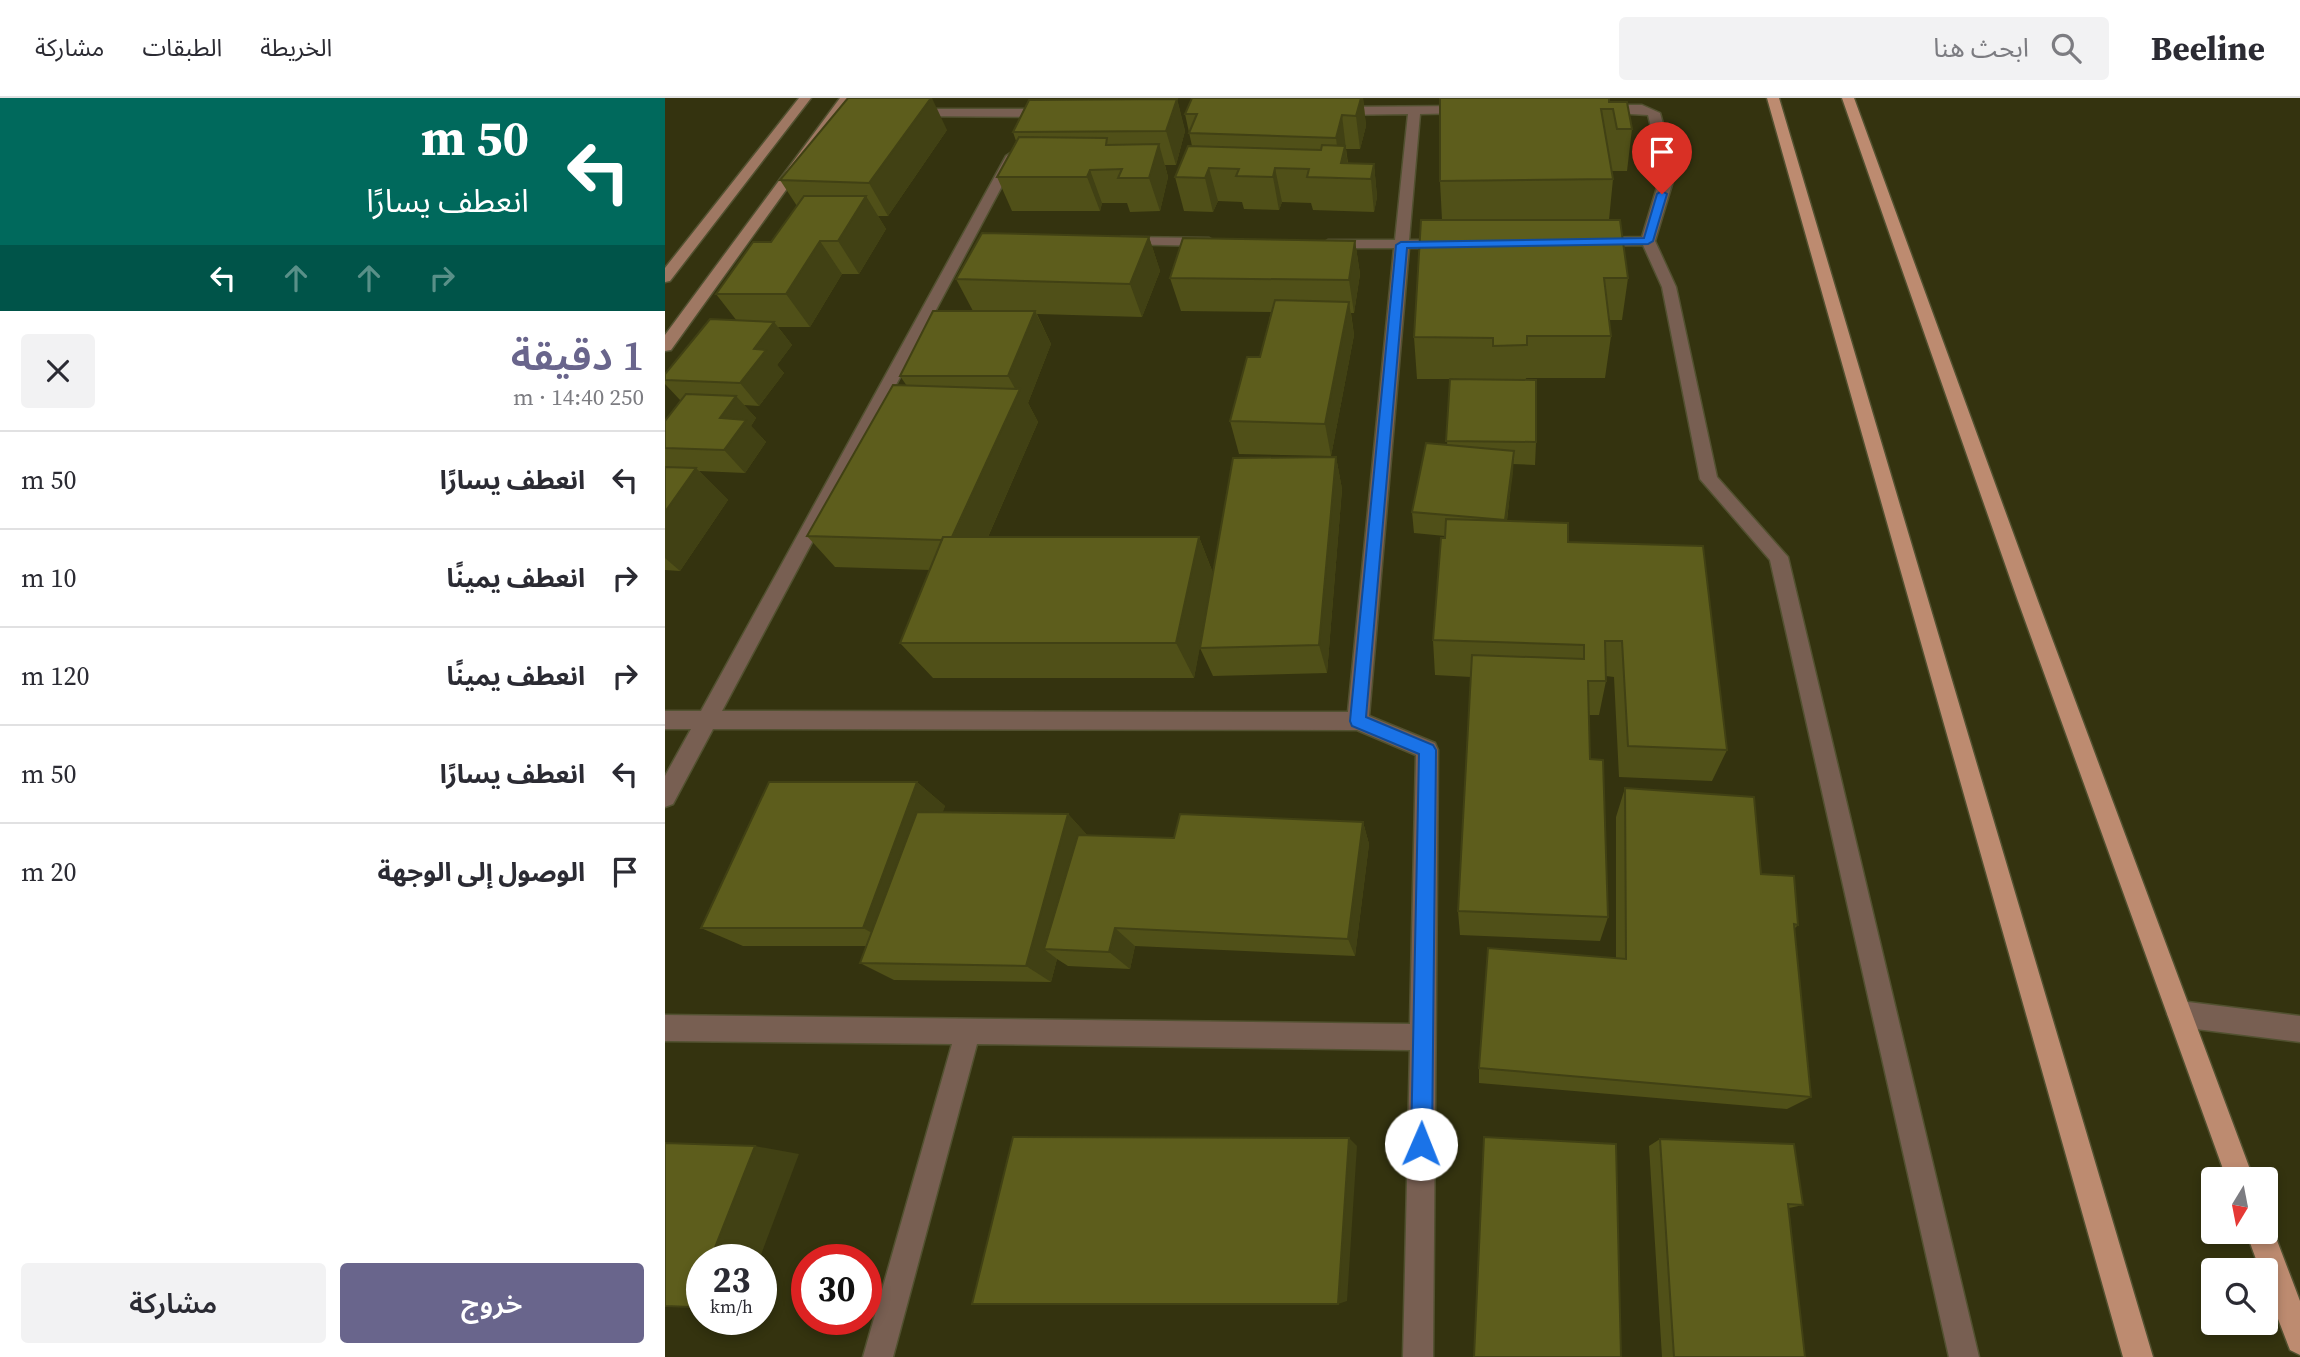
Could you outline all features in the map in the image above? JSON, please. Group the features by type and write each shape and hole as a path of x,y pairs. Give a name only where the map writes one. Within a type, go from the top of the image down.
{"main road":[{"path":"1773,98 2138,1357"},
{"path":"1848,98 2236,1167"},
{"path":"2264,1244 2300,1340"}],"street":[{"path":"665,278 805,98"},
{"path":"665,346 842,113 846,98"},
{"path":"1588,109 1642,109 1654,113 1669,171 1648,241 1669,287 1709,479 1779,557 1963,1357"},
{"path":"1319,111 1481,110"},
{"path":"1358,721 1414,111"},
{"path":"902,113 1062,113"},
{"path":"665,797 974,239 1035,113"},
{"path":"1103,241 1225,243"},
{"path":"1580,242 1648,241"},
{"path":"1306,244 1456,244"},
{"path":"665,720 1358,721 1427,750 1418,1357"},
{"path":"2180,1014 2300,1029"},
{"path":"665,1028 967,1034 1423,1037"},
{"path":"878,1357 967,1034"}],"building":[{"path":"848,98 931,98 869,183 780,180"},
{"path":"1192,98 1361,98 1356,116 1342,115 1336,138 1189,133 1197,114 1185,114"},
{"path":"1440,98 1609,98 1609,102 1627,102 1632,129 1617,129 1613,109 1601,109 1613,179 1440,181"},
{"path":"1177,99 1166,131 1013,132 1029,100"},
{"path":"1019,137 1107,138 1106,145 1159,144 1149,178 1118,178 1122,169 1090,170 1087,177 997,177"},
{"path":"1322,145 1345,146 1341,163 1374,164 1371,179 1307,177 1309,169 1275,168 1273,177 1236,176 1239,169 1209,168 1205,178 1175,177 1188,146 1321,150"},
{"path":"804,196 866,196 838,241 820,241 786,294 716,294 753,242 771,242"},
{"path":"1421,220 1620,220 1628,278 1604,278 1611,336 1527,336 1527,345 1493,346 1493,338 1414,337"},
{"path":"982,233 1149,237 1130,284 956,279"},
{"path":"1183,238 1355,241 1349,280 1170,278"},
{"path":"1275,300 1349,302 1325,424 1230,421 1247,357 1260,357"},
{"path":"933,311 1035,311 1008,376 900,376"},
{"path":"710,319 774,322 754,349 766,350 740,383 665,380 665,374"},
{"path":"1450,379 1536,380 1536,442 1446,441"},
{"path":"893,385 1020,389 952,537 943,537 942,540 807,536"},
{"path":"686,394 736,396 720,418 746,420 724,450 665,448 665,421"},
{"path":"1426,443 1514,451 1505,520 1412,512"},
{"path":"1336,457 1319,645 1200,648 1233,458"},
{"path":"665,467 696,468 665,512"},
{"path":"1446,519 1568,523 1568,542 1703,546 1727,750 1628,746 1622,641 1605,641 1606,681 1588,681 1590,759 1603,760 1608,917 1458,911 1472,655 1584,659 1584,645 1433,640 1441,538 1445,538"},
{"path":"943,537 1199,537 1176,643 900,643"},
{"path":"769,782 917,782 863,928 701,928"},
{"path":"1625,788 1754,797 1761,874 1794,876 1798,925 1794,924 1811,1097 1479,1068 1488,948 1626,959"},
{"path":"917,812 1068,814 1026,966 860,963"},
{"path":"1180,814 1363,822 1348,939 1115,928 1109,952 1044,949 1078,835 1174,838"},
{"path":"1013,1137 1349,1138 1338,1304 972,1304"},
{"path":"1484,1137 1616,1144 1621,1357 1474,1357"},
{"path":"1660,1139 1794,1144 1803,1205 1788,1204 1805,1357 1674,1357"},
{"path":"665,1143 755,1146 716,1244 686,1244 686,1307 665,1306"}],"route":[{"path":"1421,1144 1427,750 1358,721 1401,245 1648,241 1662,194"}]}
